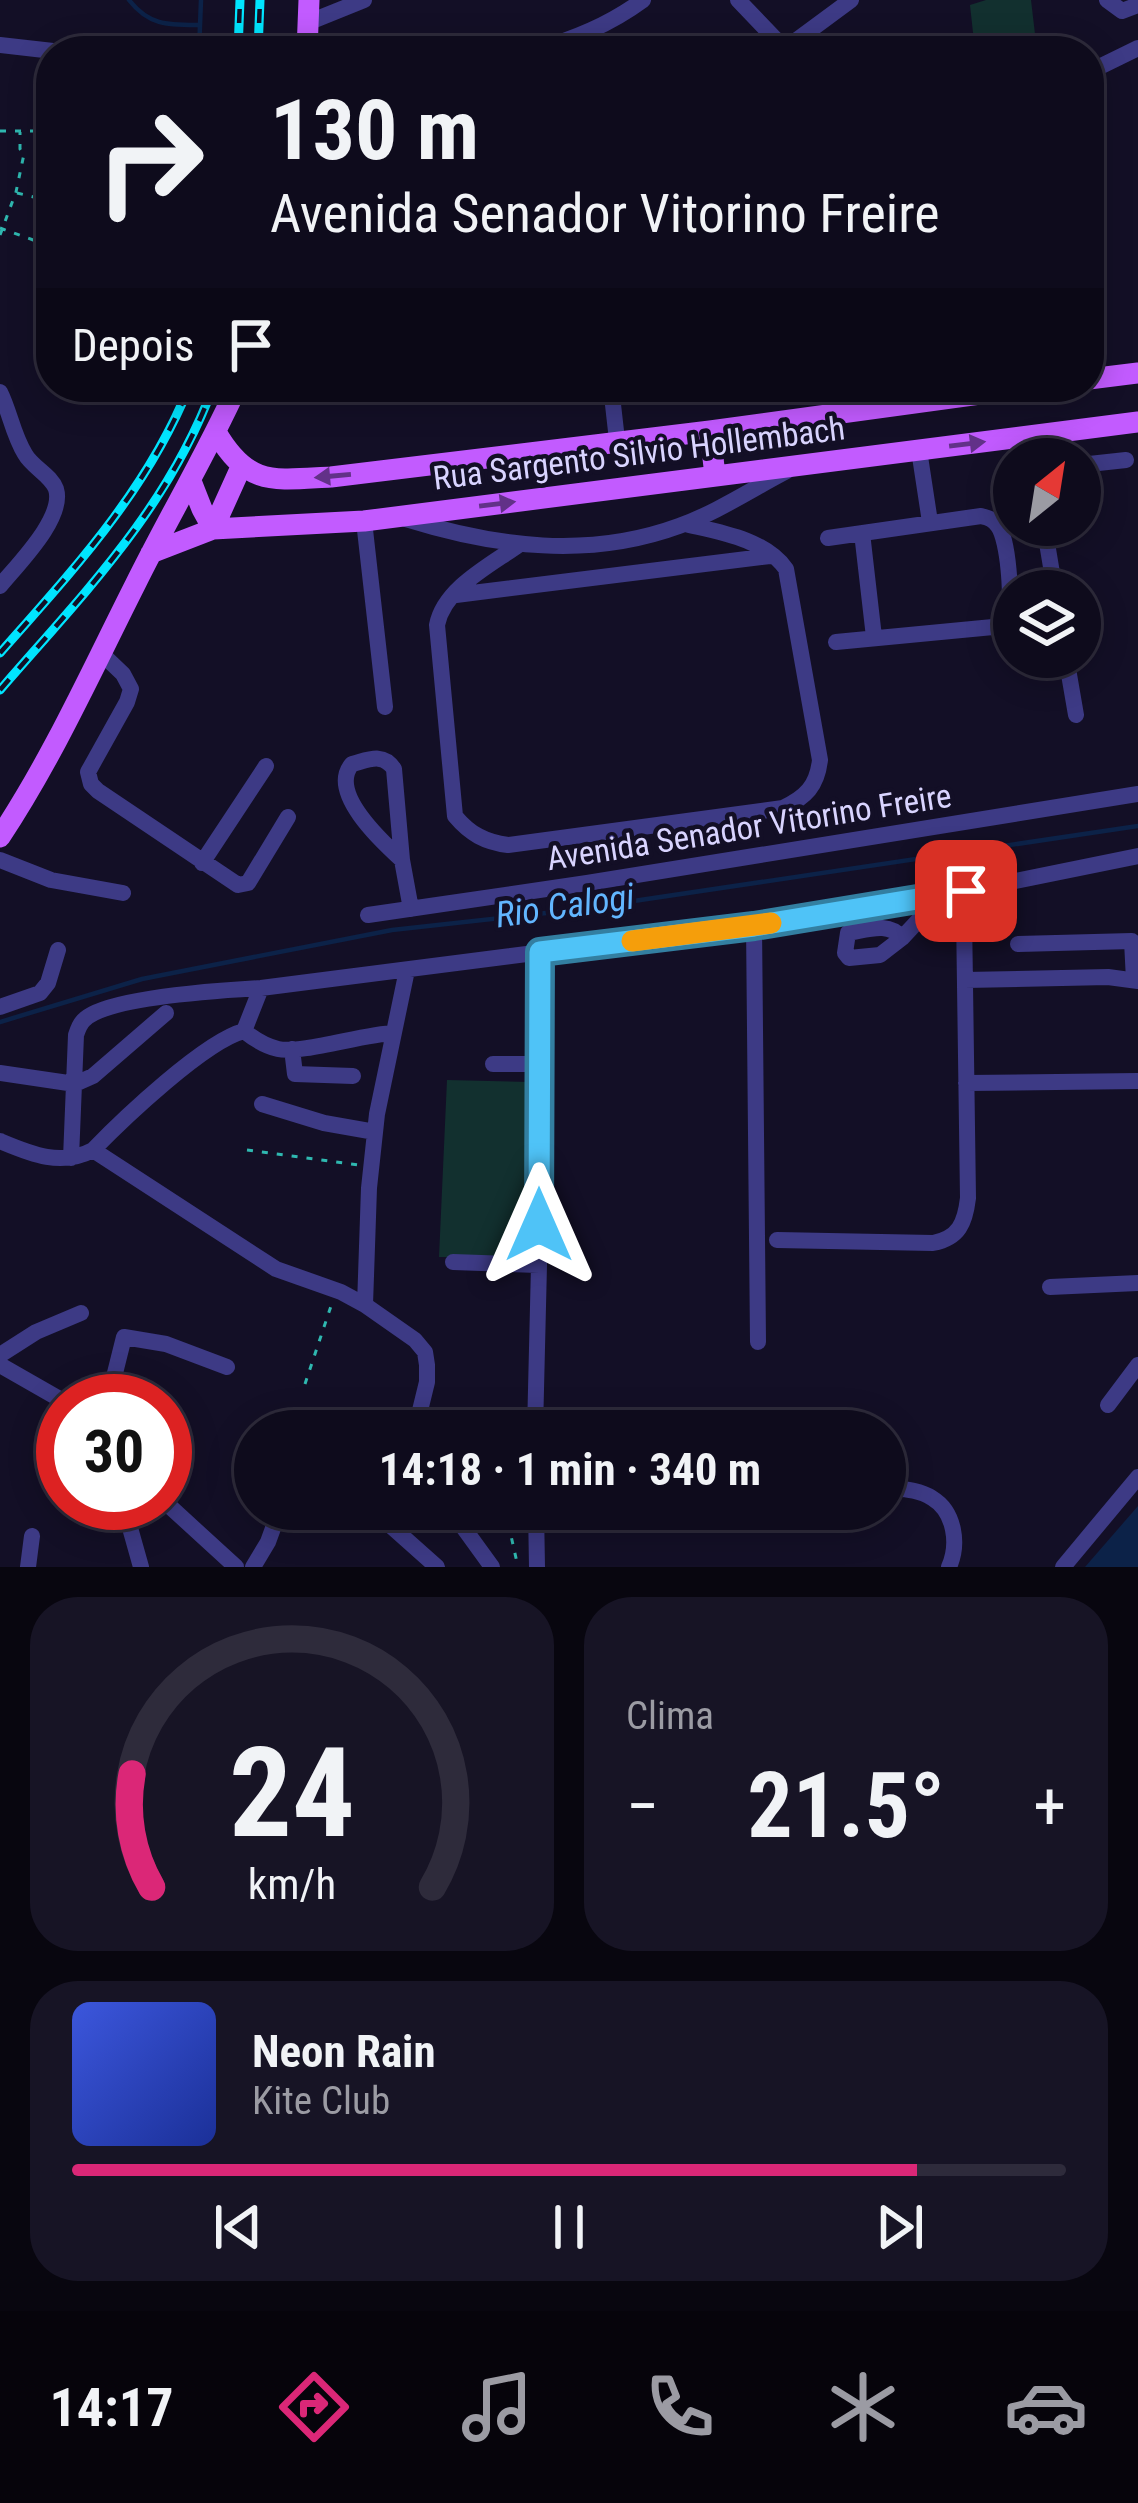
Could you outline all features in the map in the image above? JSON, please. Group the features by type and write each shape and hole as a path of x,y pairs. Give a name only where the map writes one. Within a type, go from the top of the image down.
{"main road":[{"path":"1104,378 1138,373"},
{"path":"0,837 35,783 229,402"},
{"name":"Rua Sargento Silvio Hollembach","path":"241,467 259,476 285,479 331,477 922,402"},
{"name":"Rua Sargento Silvio Hollembach","path":"151,553 213,529 364,521 1138,422"},
{"path":"710,431 715,476"},
{"path":"213,529 241,467 216,432"},
{"path":"191,481 213,529"}],"street":[{"path":"308,11 364,0"},
{"path":"593,36 643,0"},
{"path":"738,0 771,36"},
{"path":"802,36 850,0"},
{"path":"1107,0 1122,11 1138,4"},
{"path":"0,45 36,49"},
{"path":"1104,65 1138,48"},
{"path":"0,392 27,458 57,492 40,538 0,586"},
{"path":"613,402 617,440"},
{"path":"919,450 930,522"},
{"path":"1101,463 1126,460"},
{"path":"400,516 456,534 576,548 645,538 685,524 796,466"},
{"path":"828,538 981,516 1002,531 1010,591 1008,610 993,627 836,642"},
{"path":"364,521 385,707"},
{"path":"520,544 450,596 437,625 455,815 467,831 490,843 508,845 783,808 812,788 820,760 792,591 783,563 752,542 685,524"},
{"path":"862,533 874,637"},
{"path":"450,596 770,556"},
{"path":"101,652 131,689 88,772 91,784 232,883 243,885 288,818"},
{"path":"1070,678 1076,716"},
{"path":"402,860 370,829 346,791 344,776 352,764 380,758 392,765 411,908"},
{"path":"202,863 266,766"},
{"name":"Avenida Senador Vitorino Freire","path":"368,915 1138,794"},
{"path":"71,1158 76,1035 96,1012 202,992 754,926 1138,856"},
{"path":"0,860 51,880 124,893"},
{"path":"777,1240 933,1243 956,1234 965,1222 966,891"},
{"path":"902,938 942,895"},
{"path":"754,926 758,1342"},
{"path":"964,980 1136,980 1135,941 1018,944"},
{"path":"0,1007 40,994 58,950"},
{"path":"536,1410 540,952"},
{"path":"365,1305 371,1166 407,970"},
{"path":"244,1031 261,988"},
{"path":"0,1073 75,1084 93,1076 166,1012"},
{"path":"244,1031 281,1050 394,1034"},
{"path":"0,1141 36,1155 71,1158 93,1150 211,1047 244,1031"},
{"path":"292,1049 295,1074 353,1076"},
{"path":"493,1064 538,1064"},
{"path":"966,1083 1138,1081"},
{"path":"262,1104 324,1124 376,1132"},
{"path":"93,1150 276,1269 336,1291 400,1328 425,1352 427,1382 420,1410"},
{"path":"453,1262 539,1265"},
{"path":"1050,1287 1138,1283"},
{"path":"0,1355 36,1331 81,1312"},
{"path":"115,1374 124,1337 166,1344 226,1367"},
{"path":"0,1365 36,1386"},
{"path":"1108,1405 1138,1365"},
{"path":"1063,1567 1138,1477"},
{"path":"906,1490 934,1498 945,1511 955,1541 949,1567"},
{"path":"192,1527 236,1567"},
{"path":"130,1530 140,1567"},
{"path":"253,1567 272,1530"},
{"path":"395,1530 437,1567"},
{"path":"465,1530 492,1567"},
{"path":"536,1530 537,1567"},
{"path":"28,1567 32,1536"}],"path":[{"path":"0,130 36,131"},
{"path":"20,132 24,154 1,231 36,241"},
{"path":"16,192 36,197"},
{"path":"248,1150 371,1166"},
{"path":"305,1384 336,1291"},
{"path":"510,1530 518,1567"}],"green space":[{"path":"986,0 1031,0 1035,36 973,36 970,5"},
{"path":"447,1080 529,1082 527,1258 439,1257"}],"water":[{"path":"1138,1506 1138,1567 1085,1567"}],"waterway":[{"path":"129,0 152,19 199,25"},
{"path":"200,36 201,0"},
{"name":"Rio Calogi","path":"0,1022 142,979 392,930 573,910 1138,826"}],"railway":[{"path":"239,36 240,0"},
{"path":"259,36 260,0"},
{"path":"0,653 130,495 182,402"},
{"path":"0,690 148,511 207,402"}],"slow traffic":[{"path":"632,941 771,923"}],"route":[{"path":"539,1225 540,952 754,926 966,891"}]}
